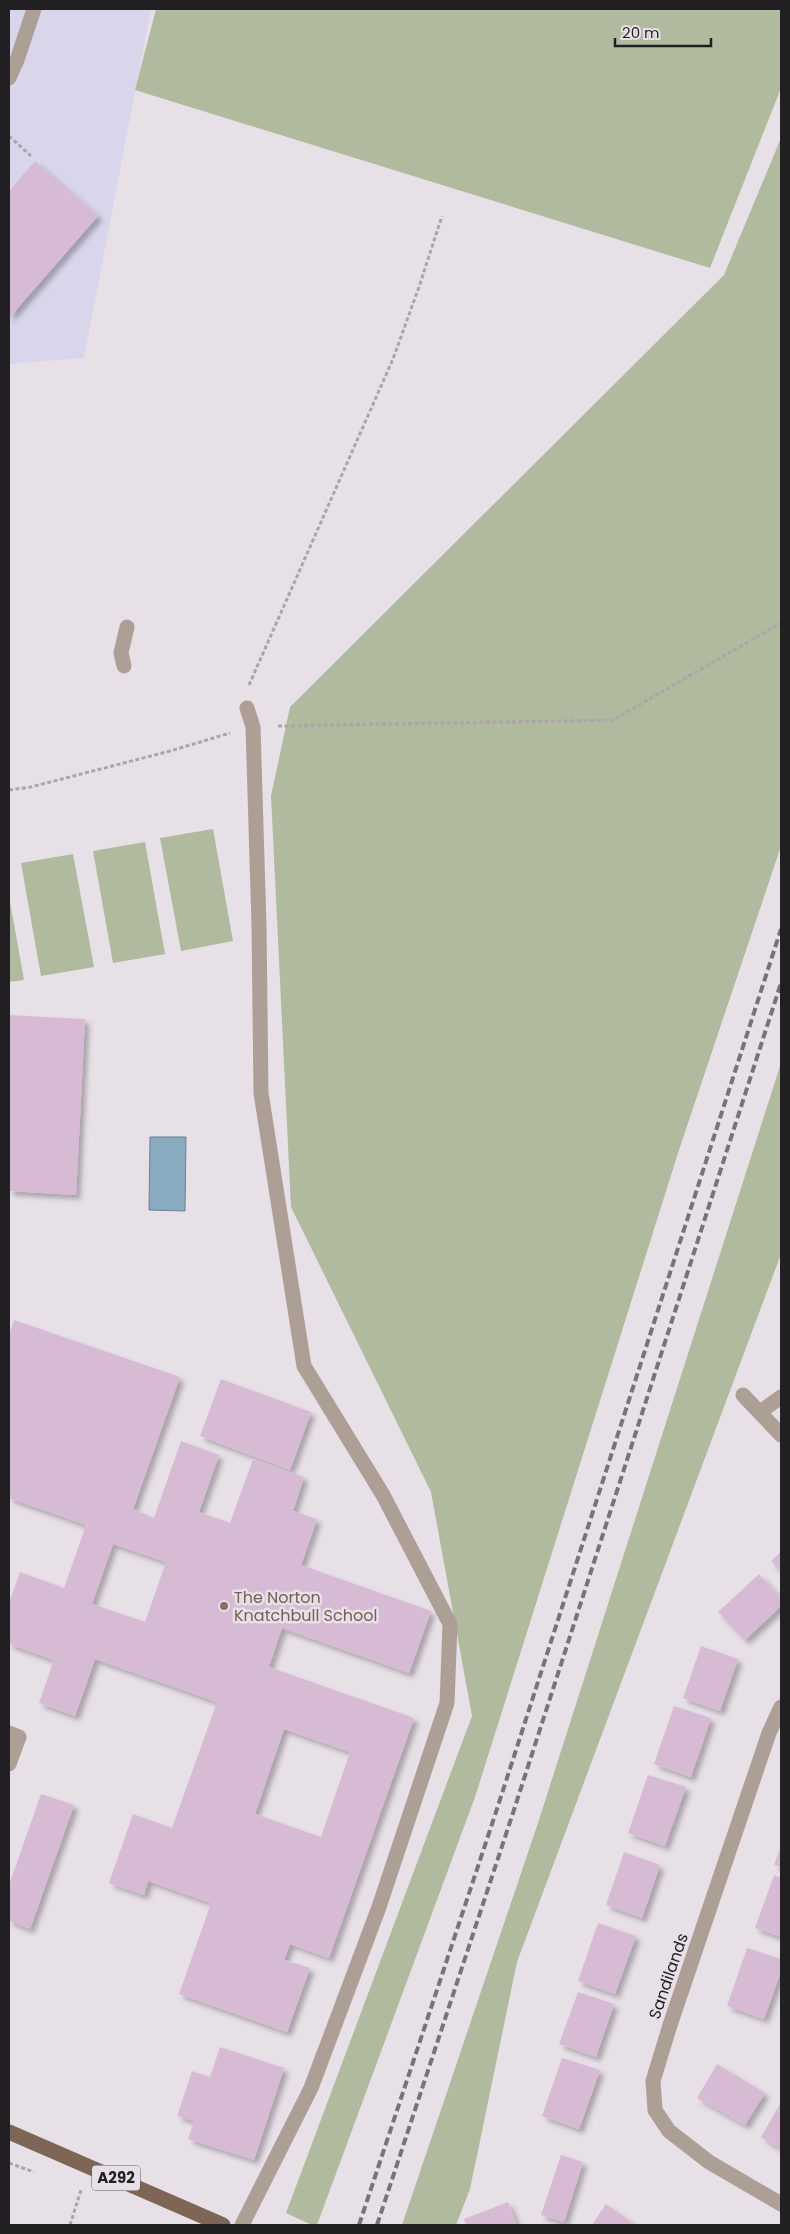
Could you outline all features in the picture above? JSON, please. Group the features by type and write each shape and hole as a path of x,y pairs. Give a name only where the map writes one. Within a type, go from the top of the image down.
{"main road":[{"name":"A292","path":"9,2132 223,2225"}],"street":[{"path":"9,78 18,60 34,9"},
{"path":"124,666 121,653 127,627"},
{"path":"242,2225 311,2088 378,1907 447,1703 450,1624 383,1495 304,1366 262,1092 253,727 247,708"},
{"path":"743,1395 781,1435"},
{"path":"760,1412 781,1397"},
{"name":"Sandilands","path":"781,1706 775,1736 670,2025 653,2081 655,2110 669,2131 709,2162 781,2204"},
{"path":"9,1733 19,1736 9,1764"}],"path":[{"path":"9,136 31,156"},
{"path":"247,708 248,687 393,359 420,287 442,216"},
{"path":"9,790 31,787 170,752 253,727 613,720 781,623"},
{"path":"9,2163 36,2172"},
{"path":"70,2225 81,2188"}],"shaded area":[{"path":"9,9 151,9 84,358 9,364"}],"green space":[{"path":"156,9 781,9 781,88 710,268 135,90"},
{"path":"781,138 781,846 679,1150 475,1797 317,2225 312,2225 286,2213 472,1716 431,1492 291,1207 271,796 290,707 724,275"},
{"path":"213,829 233,941 181,951 160,838"},
{"path":"145,842 165,954 113,963 93,851"},
{"path":"73,854 94,967 41,976 21,863"},
{"path":"9,896 24,980 9,982"},
{"path":"781,1063 781,1254 517,1962 470,2189 456,2225 402,2225 538,1823"}],"water":[{"path":"150,1137 186,1137 185,1211 149,1210"}],"building":[{"path":"35,161 98,216 9,318 9,191"},
{"path":"9,1015 85,1019 76,1195 9,1191"},
{"path":"14,1320 180,1377 133,1509 154,1518 181,1441 219,1455 199,1512 230,1523 253,1459 304,1477 293,1511 317,1519 301,1565 431,1611 409,1673 282,1628 269,1667 414,1718 329,1958 290,1944 284,1960 310,1968 287,2032 179,1994 211,1903 148,1881 144,1895 109,1883 133,1814 172,1828 217,1702 95,1659 75,1716 39,1703 54,1660 9,1644 9,1603 20,1572 64,1588 86,1525 9,1498 9,1335","holes":["113,1544 166,1562 145,1622 92,1604","284,1729 350,1752 321,1837 255,1814"]},
{"path":"221,1379 311,1412 290,1470 200,1436"},
{"path":"781,1552 781,1571 771,1561"},
{"path":"759,1574 781,1598 781,1606 745,1640 718,1612"},
{"path":"701,1646 738,1659 720,1711 683,1698"},
{"path":"674,1706 711,1718 691,1777 654,1764"},
{"path":"648,1775 686,1787 665,1846 628,1833"},
{"path":"41,1794 74,1805 30,1929 9,1921 9,1885"},
{"path":"781,1846 781,1867 774,1865"},
{"path":"624,1852 660,1865 642,1918 606,1905"},
{"path":"774,1875 781,1878 781,1937 755,1928"},
{"path":"598,1923 636,1936 615,1994 578,1981"},
{"path":"747,1948 781,1959 781,1971 764,2019 727,2006"},
{"path":"578,1992 614,2004 596,2057 559,2044"},
{"path":"220,2047 284,2068 254,2160 188,2139 194,2121 177,2116 192,2071 210,2077"},
{"path":"562,2058 600,2070 579,2129 542,2116"},
{"path":"717,2064 765,2093 745,2125 697,2098"},
{"path":"781,2102 781,2149 761,2137"},
{"path":"561,2155 583,2162 564,2222 541,2215"},
{"path":"508,2202 517,2225 466,2225 464,2219"},
{"path":"606,2204 631,2222 629,2225 592,2225"}],"railway":[{"path":"359,2225 496,1812 781,929"},
{"path":"377,2225 512,1816 781,983"}],"place":[{"name":"The Norton Knatchbull School","path":"224,1606"}]}
